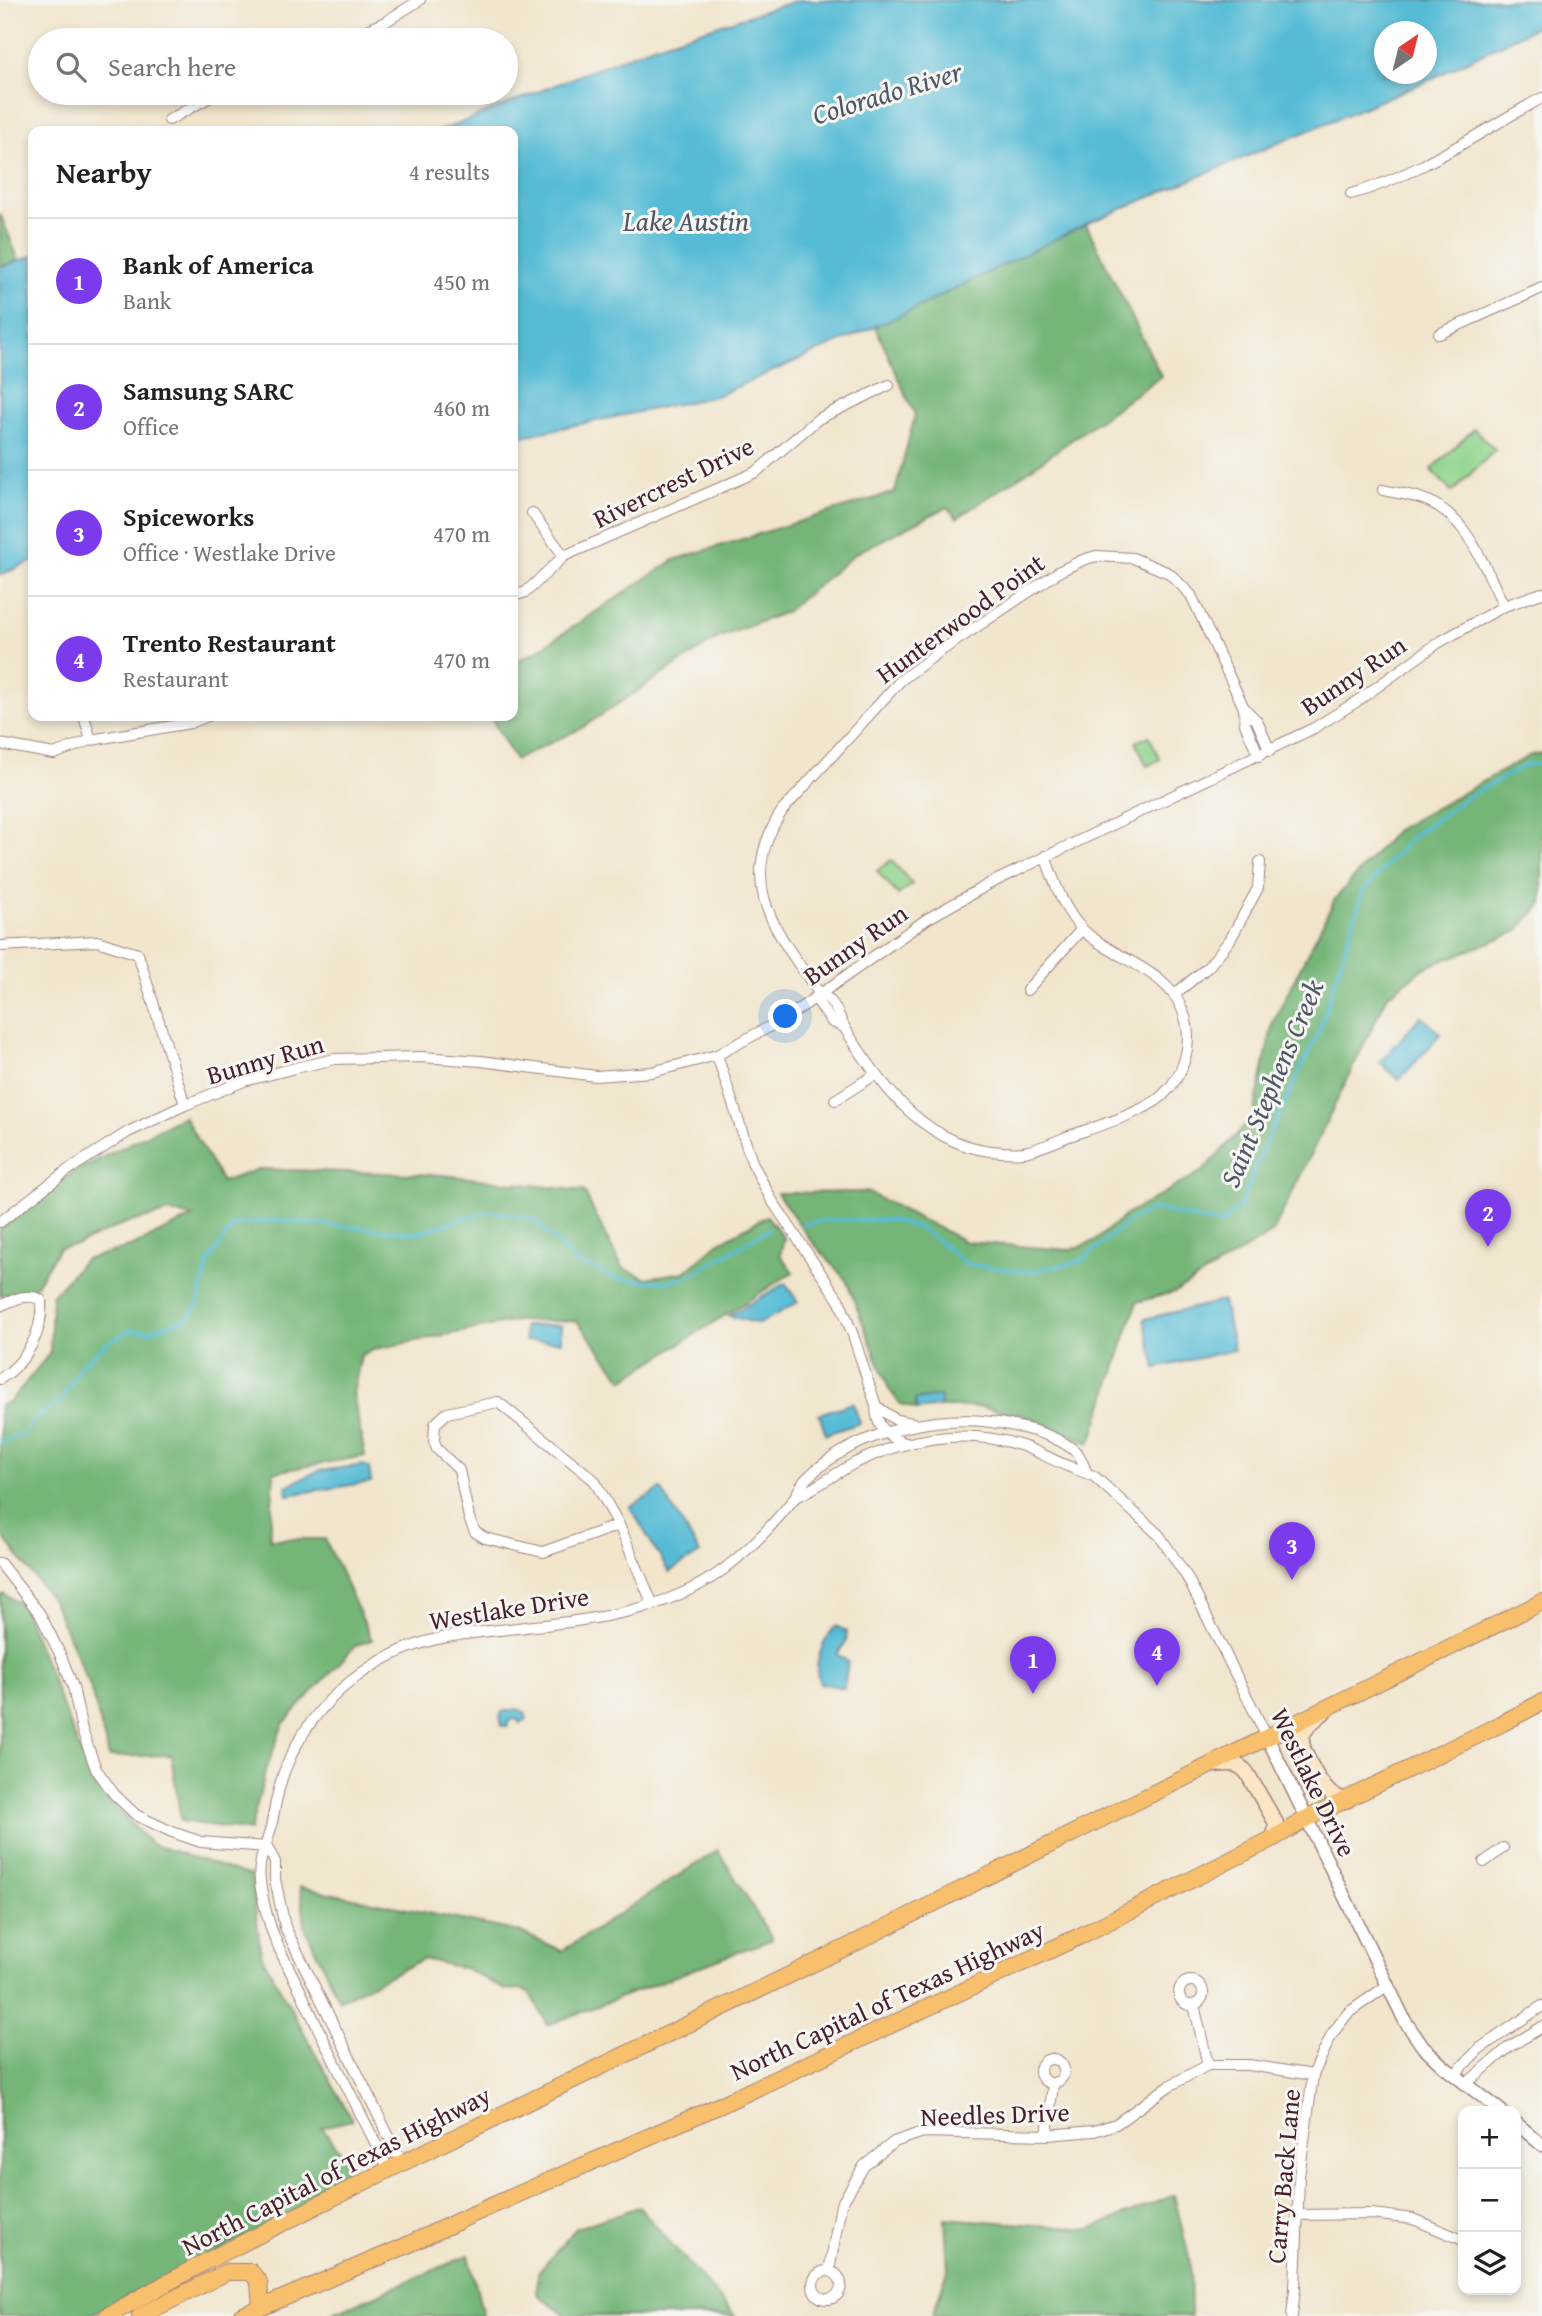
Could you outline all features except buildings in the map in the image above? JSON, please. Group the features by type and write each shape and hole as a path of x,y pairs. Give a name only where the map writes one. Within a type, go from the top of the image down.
{"highway":[{"name":"North Capital of Texas Highway","path":"107,2316 205,2262 396,2166 847,1947 1542,1602"},
{"name":"North Capital of Texas Highway","path":"241,2316 716,2108 1078,1937 1274,1838 1306,1819 1542,1702"},
{"path":"140,2316 227,2272 251,2272 259,2282 261,2307"}],"main road":[{"path":"1336,1703 1312,1722 1301,1740 1306,1757 1327,1791 1348,1800"},
{"path":"1210,1765 1234,1763 1242,1767 1276,1823 1274,1838"}],"street":[{"path":"371,28 420,0"},
{"path":"1351,194 1376,187 1433,159 1542,98"},
{"path":"169,120 196,105"},
{"path":"1439,334 1542,289"},
{"name":"Rivercrest Drive","path":"518,594 526,592 564,556 756,472 818,419 889,385"},
{"path":"1383,490 1422,498 1453,516 1473,544 1504,606"},
{"path":"532,513 564,556"},
{"name":"Hunterwood Point","path":"1175,994 1184,1015 1188,1038 1184,1064 1165,1094 1153,1104 1022,1152 971,1148 942,1136 908,1111 876,1074 844,1027 841,1017 826,996 819,993 800,965 775,928 763,903 760,882 765,844 782,811 901,680 1060,571 1083,559 1096,556 1133,558 1170,573 1191,595 1244,708 1257,722 1270,751"},
{"name":"Bunny Run","path":"0,1222 68,1170 128,1132 185,1105 244,1082 335,1059 388,1057 481,1061 596,1076 652,1072 718,1055 789,1016 927,919 989,884 1314,728 1356,702 1438,643 1504,606 1542,593"},
{"name":"Hunterwood Point","path":"1244,708 1245,724 1259,756"},
{"path":"85,721 91,740"},
{"path":"0,744 54,754 91,740 195,721"},
{"path":"1045,856 1066,910 1082,929 1175,994 1209,967 1230,940 1258,888 1260,862"},
{"path":"1027,990 1082,929"},
{"path":"0,946 97,941 138,954 185,1105"},
{"path":"718,1055 752,1162 771,1199 840,1303 876,1406 880,1427 885,1433 905,1443"},
{"path":"835,1100 876,1074"},
{"path":"0,1306 16,1299 36,1297 41,1300 42,1309 36,1335 24,1359 0,1379"},
{"path":"619,1525 543,1552 485,1538 475,1531 469,1518 460,1470 438,1450 434,1441 435,1424 447,1413 498,1402 594,1480 619,1525 653,1605"},
{"path":"876,1406 896,1420 916,1424"},
{"name":"Westlake Drive","path":"396,2166 285,1927 275,1879 275,1862 267,1847 282,1776 302,1734 340,1688 358,1674 398,1653 447,1637 597,1616 653,1605 693,1590 749,1549 794,1498 810,1475 840,1455 885,1433 916,1424 972,1420 1006,1424 1051,1438 1079,1454 1086,1471"},
{"name":"Westlake Drive","path":"794,1498 856,1463 905,1443 953,1436 994,1438 1018,1444 1095,1477 1159,1535 1187,1577 1317,1837 1405,2021 1423,2047 1443,2066 1495,2106"},
{"path":"0,1563 40,1614 56,1645 73,1687 82,1730 96,1769 114,1794 136,1815 172,1832 201,1842 267,1847"},
{"path":"1484,1862 1503,1848"},
{"name":"Carry Back Lane","path":"1292,2316 1302,2146 1313,2075 1332,2034 1348,2013 1388,1985"},
{"path":"1194,2005 1208,2064 1249,2065 1313,2075"},
{"path":"1455,2074 1479,2049 1542,2006"},
{"path":"1467,2083 1510,2047 1542,2027"},
{"name":"Needles Drive","path":"829,2272 841,2205 864,2166 894,2142 923,2132 1047,2135 1094,2131 1116,2124 1169,2086 1208,2064"},
{"path":"1047,2135 1053,2084"},
{"path":"1521,2127 1542,2145"},
{"path":"1297,2215 1372,2214 1413,2219 1458,2238"}],"green space":[{"path":"0,213 19,261 0,267"},
{"path":"1086,224 1161,376 957,518 947,507 856,553 786,612 718,638 580,729 515,760 493,721 518,721 518,660 532,654 674,560 895,492 915,415 875,326"},
{"path":"1474,429 1495,450 1452,492 1431,470"},
{"path":"1149,736 1160,759 1147,766 1136,742"},
{"path":"1542,753 1542,904 1516,932 1426,967 1388,995 1273,1232 1175,1292 1137,1302 1089,1443 1022,1415 982,1407 941,1407 939,1396 916,1400 917,1410 900,1404 889,1389 846,1280 809,1238 777,1193 867,1192 966,1242 1069,1250 1095,1241 1124,1216 1204,1170 1253,1117 1273,1022 1335,899 1396,830 1531,755"},
{"path":"891,860 912,884 898,895 877,871"},
{"path":"184,1116 222,1182 259,1169 442,1175 584,1191 623,1268 645,1278 685,1272 718,1243 767,1216 784,1238 780,1255 793,1272 623,1380 577,1321 516,1321 375,1349 361,1355 353,1393 365,1456 274,1472 270,1539 325,1539 372,1640 356,1645 283,1724 266,1770 250,1831 181,1821 171,1755 109,1757 91,1689 54,1603 0,1532 0,1405 10,1402 50,1353 52,1296 84,1260 133,1246 193,1217 170,1212 123,1224 76,1245 59,1248 33,1290 0,1295 0,1230 71,1173"},
{"path":"4,1594 22,1605 94,1785 151,1844 251,1876 261,1954 352,2120 322,2127 345,2157 344,2172 318,2201 88,2316 0,2316 0,1597"},
{"path":"718,1850 772,1939 548,2025 529,1992 521,1989 505,1990 467,1969 423,1959 339,2000 306,1930 300,1887 520,1932 562,1951"},
{"path":"1174,2195 1190,2262 1191,2316 932,2316 948,2270 945,2218 1090,2229"},
{"path":"639,2207 735,2316 566,2316 537,2294 537,2274 576,2228"},
{"path":"469,2255 483,2316 327,2316"}],"water":[{"name":"Lake Austin","path":"798,0 1542,0 1542,24 1437,76 1437,21 1374,21 1374,84 1419,84 1086,224 910,311 716,396 518,437 518,126 453,126 505,105 518,105 518,100 653,46"},
{"path":"28,258 28,563 0,575 0,267"},
{"path":"1421,1016 1441,1034 1399,1080 1380,1062"},
{"path":"785,1283 798,1302 759,1324 729,1316"},
{"path":"1223,1301 1234,1350 1156,1368 1144,1319"},
{"path":"561,1325 561,1341 525,1341 524,1326"},
{"path":"939,1396 941,1407 917,1410 915,1400"},
{"path":"853,1403 860,1423 826,1434 819,1414"},
{"path":"364,1465 369,1468 371,1482 287,1495 286,1486 318,1471"},
{"path":"661,1489 700,1553 669,1572 630,1507"},
{"path":"836,1626 847,1632 846,1642 837,1654 848,1662 844,1688 820,1683 818,1676 820,1653"},
{"path":"518,1709 525,1713 527,1720 519,1723 519,1720 513,1719 508,1722 508,1726 502,1726 502,1712"}],"waterway":[{"name":"Saint Stephens Creek","path":"802,1224 827,1220 891,1220 921,1229 966,1264 1029,1272 1081,1261 1129,1221 1154,1209 1221,1224 1240,1206 1266,1142 1319,1031 1363,891 1414,835 1464,799 1528,764 1542,764"},
{"name":"Saint Stephens Creek","path":"0,1442 23,1434 34,1419 61,1401 81,1365 107,1343 131,1330 148,1331 186,1319 198,1306 208,1263 233,1225 274,1220 417,1233 485,1212 499,1212 533,1219 575,1261 618,1279 668,1282 690,1276 769,1229"}],"place":[{"name":"Samsung SARC","path":"1488,1247"},
{"name":"Spiceworks","path":"1292,1580"},
{"name":"Trento Restaurant","path":"1157,1686"},
{"name":"Bank of America","path":"1033,1694"}],"water label":[{"name":"Colorado River","path":"887,92"}]}
